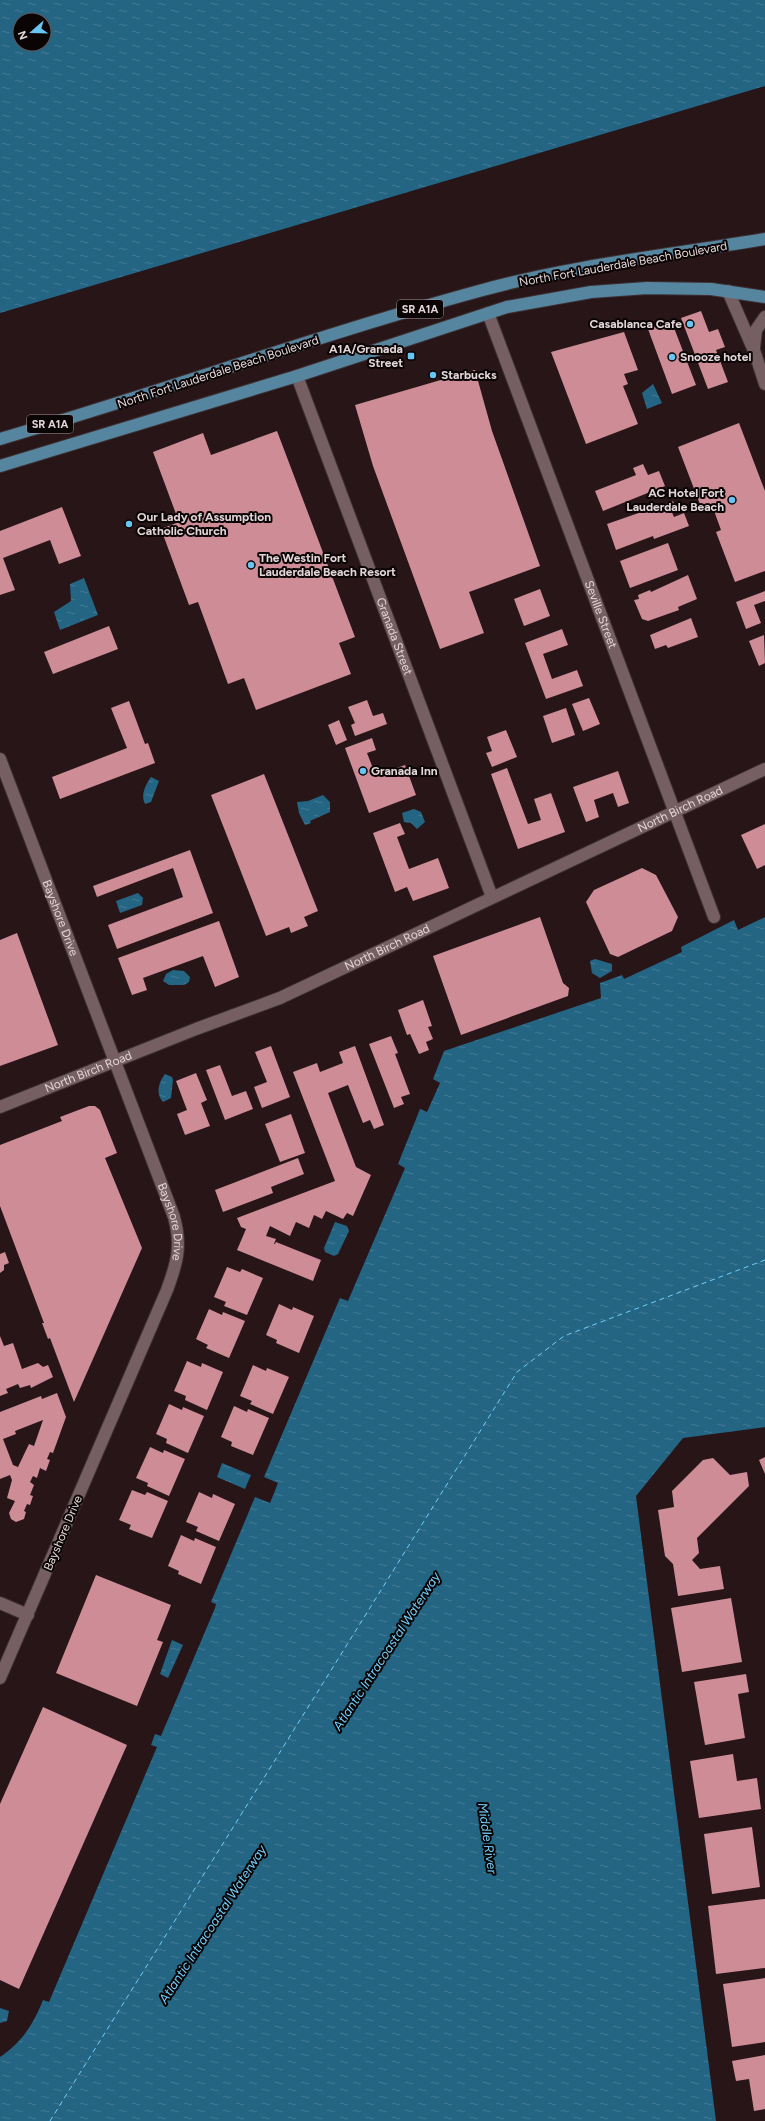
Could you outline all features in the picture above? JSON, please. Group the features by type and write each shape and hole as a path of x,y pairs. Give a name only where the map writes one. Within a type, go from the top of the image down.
{"main road":[{"name":"North Fort Lauderdale Beach Boulevard","path":"0,439 99,410 480,291 574,270 765,240"},
{"name":"North Fort Lauderdale Beach Boulevard","path":"0,466 297,376 507,307 591,292 647,288 728,291"},
{"name":"SR A1A","path":"728,291 765,297"}],"street":[{"path":"728,291 754,353 765,384"},
{"name":"Seville Street","path":"488,313 714,917"},
{"path":"754,353 756,330 765,317"},
{"name":"Granada Street","path":"297,376 492,897"},
{"name":"Bayshore Drive","path":"0,759 178,1231 178,1259 167,1290 28,1615 4,1659 0,1678"},
{"name":"North Birch Road","path":"0,1107 113,1061 275,1000 765,769"},
{"path":"0,1603 28,1615"}],"water":[{"path":"0,0 765,0 765,86 0,313"},
{"path":"653,384 662,403 647,409 642,393"},
{"path":"84,578 98,615 60,630 54,612 71,601 70,584"},
{"path":"151,777 159,781 151,802 145,804 143,793"},
{"path":"323,795 330,802 330,812 310,821 311,823 305,825 299,813 297,802 308,801"},
{"path":"414,809 421,812 425,822 417,829 411,823 404,822 402,813"},
{"path":"138,893 143,898 142,905 120,913 116,901"},
{"path":"765,917 765,1427 683,1438 636,1496 716,2121 0,2121 0,2057 21,2039 31,2025 43,2000 49,2002 157,1747 151,1745 155,1734 161,1736 215,1608 216,1604 211,1602 255,1497 270,1503 278,1483 264,1477 340,1298 348,1301 405,1168 398,1164 420,1109 427,1112 440,1083 433,1079 444,1051 601,998 600,983 622,975 624,979 682,952 681,947 734,920 738,930"},
{"path":"595,959 612,964 612,971 600,978 592,973 590,961"},
{"path":"173,970 184,971 190,977 189,982 184,985 169,985 163,981 166,974"},
{"path":"165,1074 172,1077 173,1080 171,1098 163,1102 159,1095 159,1088 161,1080"},
{"path":"335,1222 347,1226 349,1231 338,1254 334,1256 325,1252 324,1248"},
{"path":"222,1463 251,1475 245,1489 217,1477"},
{"path":"172,1640 183,1645 168,1678 160,1674"},
{"path":"0,2008 9,2011 7,2021 0,2023"}],"building":[{"path":"701,311 709,332 718,329 725,347 716,350 728,382 708,389 681,318"},
{"name":"Snooze hotel","path":"671,320 696,385 672,394 648,329"},
{"path":"624,332 638,370 624,374 628,384 623,386 638,424 586,444 551,352"},
{"path":"475,370 492,431 540,566 469,592 484,633 440,649 373,466 355,405"},
{"name":"AC Hotel Fort Lauderdale Beach","path":"739,423 765,491 765,571 735,582 716,532 721,530 713,508 703,512 678,447"},
{"name":"The Westin Fort Lauderdale Beach Resort","path":"277,431 355,637 339,643 351,674 256,710 244,678 228,684 198,602 189,605 161,529 179,522 153,452 203,433 211,455"},
{"path":"643,464 648,475 659,471 665,486 603,511 595,491 636,475 633,468"},
{"path":"673,501 676,509 671,510 674,517 684,513 689,526 654,539 653,536 616,550 607,524"},
{"path":"62,507 81,556 59,564 50,540 3,558 15,590 0,595 0,531"},
{"path":"668,543 678,570 630,588 620,561"},
{"path":"688,575 697,599 678,607 679,610 648,621 642,619 634,600 639,599 638,595 650,590 651,592"},
{"path":"540,589 550,616 524,626 514,599"},
{"path":"765,591 765,601 754,605 761,623 746,629 736,602"},
{"path":"691,618 698,637 668,648 666,645 655,649 650,635"},
{"path":"109,626 118,649 53,674 44,652"},
{"path":"562,629 568,645 543,654 552,679 577,670 583,686 546,699 525,643"},
{"path":"764,635 765,663 759,666 749,641"},
{"path":"589,698 600,724 583,731 572,704"},
{"path":"367,700 373,716 383,713 387,724 355,736 351,725 355,723 348,707"},
{"path":"129,701 145,744 148,743 155,763 60,799 52,777 127,748 111,708"},
{"path":"566,708 575,735 552,743 543,716"},
{"path":"339,720 347,740 336,745 328,725"},
{"path":"506,730 517,757 492,767 486,753 492,751 487,737"},
{"name":"Granada Inn","path":"372,738 376,750 367,753 376,776 405,765 416,795 369,813 345,748"},
{"path":"507,768 528,824 541,820 534,799 551,793 565,832 518,849 491,774"},
{"path":"618,771 629,803 618,807 613,793 594,800 599,817 586,822 573,787"},
{"path":"264,774 318,911 304,917 308,926 291,933 289,927 266,936 211,795"},
{"path":"400,823 405,834 397,837 409,869 438,858 449,888 413,901 407,887 395,892 373,833"},
{"path":"765,824 765,865 757,869 741,835"},
{"path":"190,850 213,913 117,949 108,925 183,897 173,868 97,897 93,886"},
{"path":"642,868 656,875 678,917 672,931 618,957 610,954 586,902 594,890"},
{"path":"540,917 563,983 569,988 568,996 461,1035 433,956"},
{"path":"219,921 239,977 215,987 203,956 143,978 147,990 132,995 118,958"},
{"path":"17,933 58,1045 0,1066 0,940"},
{"path":"423,1000 432,1026 428,1027 433,1039 426,1042 429,1050 419,1054 410,1034 407,1035 398,1010"},
{"path":"391,1036 398,1053 395,1054 410,1094 401,1097 404,1104 394,1108 369,1044"},
{"path":"271,1046 290,1097 262,1108 254,1087 267,1082 255,1052"},
{"path":"355,1046 384,1125 374,1129 370,1120 363,1123 348,1085 328,1093 356,1167 371,1175 353,1216 347,1213 343,1219 326,1211 322,1219 314,1215 309,1228 296,1222 290,1236 270,1226 266,1236 276,1239 274,1244 276,1242 321,1260 313,1281 237,1250 246,1229 241,1227 237,1218 335,1181 293,1072 317,1063 320,1072 343,1063 339,1052"},
{"path":"220,1065 232,1096 246,1091 253,1109 225,1120 206,1070"},
{"path":"196,1073 207,1100 201,1103 210,1126 185,1135 177,1114 187,1110 176,1081"},
{"path":"89,1106 95,1106 100,1110 117,1153 105,1158 142,1248 74,1402 50,1338 48,1339 42,1323 44,1323 0,1206 0,1145 62,1121 60,1117"},
{"path":"291,1114 305,1153 280,1162 265,1124"},
{"path":"298,1158 304,1174 271,1187 273,1193 223,1212 215,1190"},
{"path":"5,1252 9,1263 4,1265 4,1270 0,1273 0,1254"},
{"path":"227,1267 240,1272 242,1269 263,1278 247,1315 224,1306 226,1302 214,1297"},
{"path":"279,1304 292,1310 293,1307 314,1316 299,1353 276,1343 277,1340 266,1335"},
{"path":"209,1309 222,1315 223,1312 245,1321 229,1358 206,1348 208,1345 196,1339"},
{"path":"0,1336 4,1346 13,1343 22,1369 38,1363 43,1367 48,1365 53,1377 31,1388 30,1385 20,1388 18,1384 6,1389 8,1393 0,1396"},
{"path":"187,1361 201,1367 202,1363 223,1372 207,1410 185,1400 186,1396 174,1391"},
{"path":"253,1365 266,1371 267,1368 289,1377 273,1414 250,1404 252,1401 240,1396"},
{"path":"57,1393 66,1417 53,1453 50,1452 47,1459 50,1460 46,1471 40,1468 37,1478 33,1476 30,1482 34,1485 30,1495 33,1496 30,1505 27,1504 24,1511 26,1512 24,1519 16,1522 11,1519 9,1513 15,1501 7,1498 12,1480 10,1475 0,1479 0,1412 41,1396 42,1399","holes":["43,1420 34,1446 29,1444 18,1467 13,1465 3,1439 16,1434 15,1431"]},
{"path":"169,1404 182,1410 183,1407 204,1416 188,1453 166,1443 167,1439 156,1434"},
{"path":"234,1406 247,1412 248,1409 269,1418 253,1455 231,1446 232,1442 221,1437"},
{"path":"150,1447 163,1453 164,1450 185,1459 169,1496 147,1486 148,1483 136,1478"},
{"path":"765,1457 765,1474 759,1460"},
{"path":"713,1458 730,1475 747,1472 749,1486 697,1538 699,1553 692,1560 700,1569 720,1566 724,1589 678,1596 673,1564 665,1556 658,1510 674,1507 672,1491 703,1460"},
{"path":"132,1490 145,1495 147,1492 168,1501 152,1538 129,1529 131,1525 119,1520"},
{"path":"199,1492 212,1498 213,1494 235,1504 219,1541 196,1531 198,1527 186,1522"},
{"path":"181,1535 194,1541 195,1538 216,1547 201,1584 178,1574 179,1571 168,1566"},
{"path":"96,1575 171,1605 157,1640 163,1642 137,1706 56,1673"},
{"path":"731,1598 742,1662 682,1672 671,1608"},
{"path":"746,1674 749,1692 738,1694 745,1738 705,1745 694,1682"},
{"path":"43,1707 127,1745 19,1989 0,1980 0,1804"},
{"path":"733,1754 737,1781 757,1778 761,1809 699,1818 690,1761"},
{"path":"752,1827 760,1887 712,1894 704,1834"},
{"path":"765,1899 765,1968 716,1974 708,1906"},
{"path":"765,1978 765,2042 732,2047 723,1984"},
{"path":"765,2055 765,2109 754,2111 749,2079 736,2081 732,2061"}],"ferry route":[{"path":"50,2121 517,1372 564,1336 765,1260"}],"place":[{"name":"Casablanca Cafe","path":"690,324"},
{"name":"A1A/Granada Street","path":"411,356"},
{"name":"Snooze hotel","path":"672,357"},
{"name":"Starbucks","path":"433,375"},
{"name":"AC Hotel Fort Lauderdale Beach","path":"732,500"},
{"name":"Our Lady of Assumption Catholic Church","path":"129,524"},
{"name":"The Westin Fort Lauderdale Beach Resort","path":"251,565"},
{"name":"Granada Inn","path":"363,771"}],"water label":[{"name":"Atlantic Intracoastal Waterway","path":"386,1651"},
{"name":"Middle River","path":"488,1838"},
{"name":"Atlantic Intracoastal Waterway","path":"212,1924"}]}
